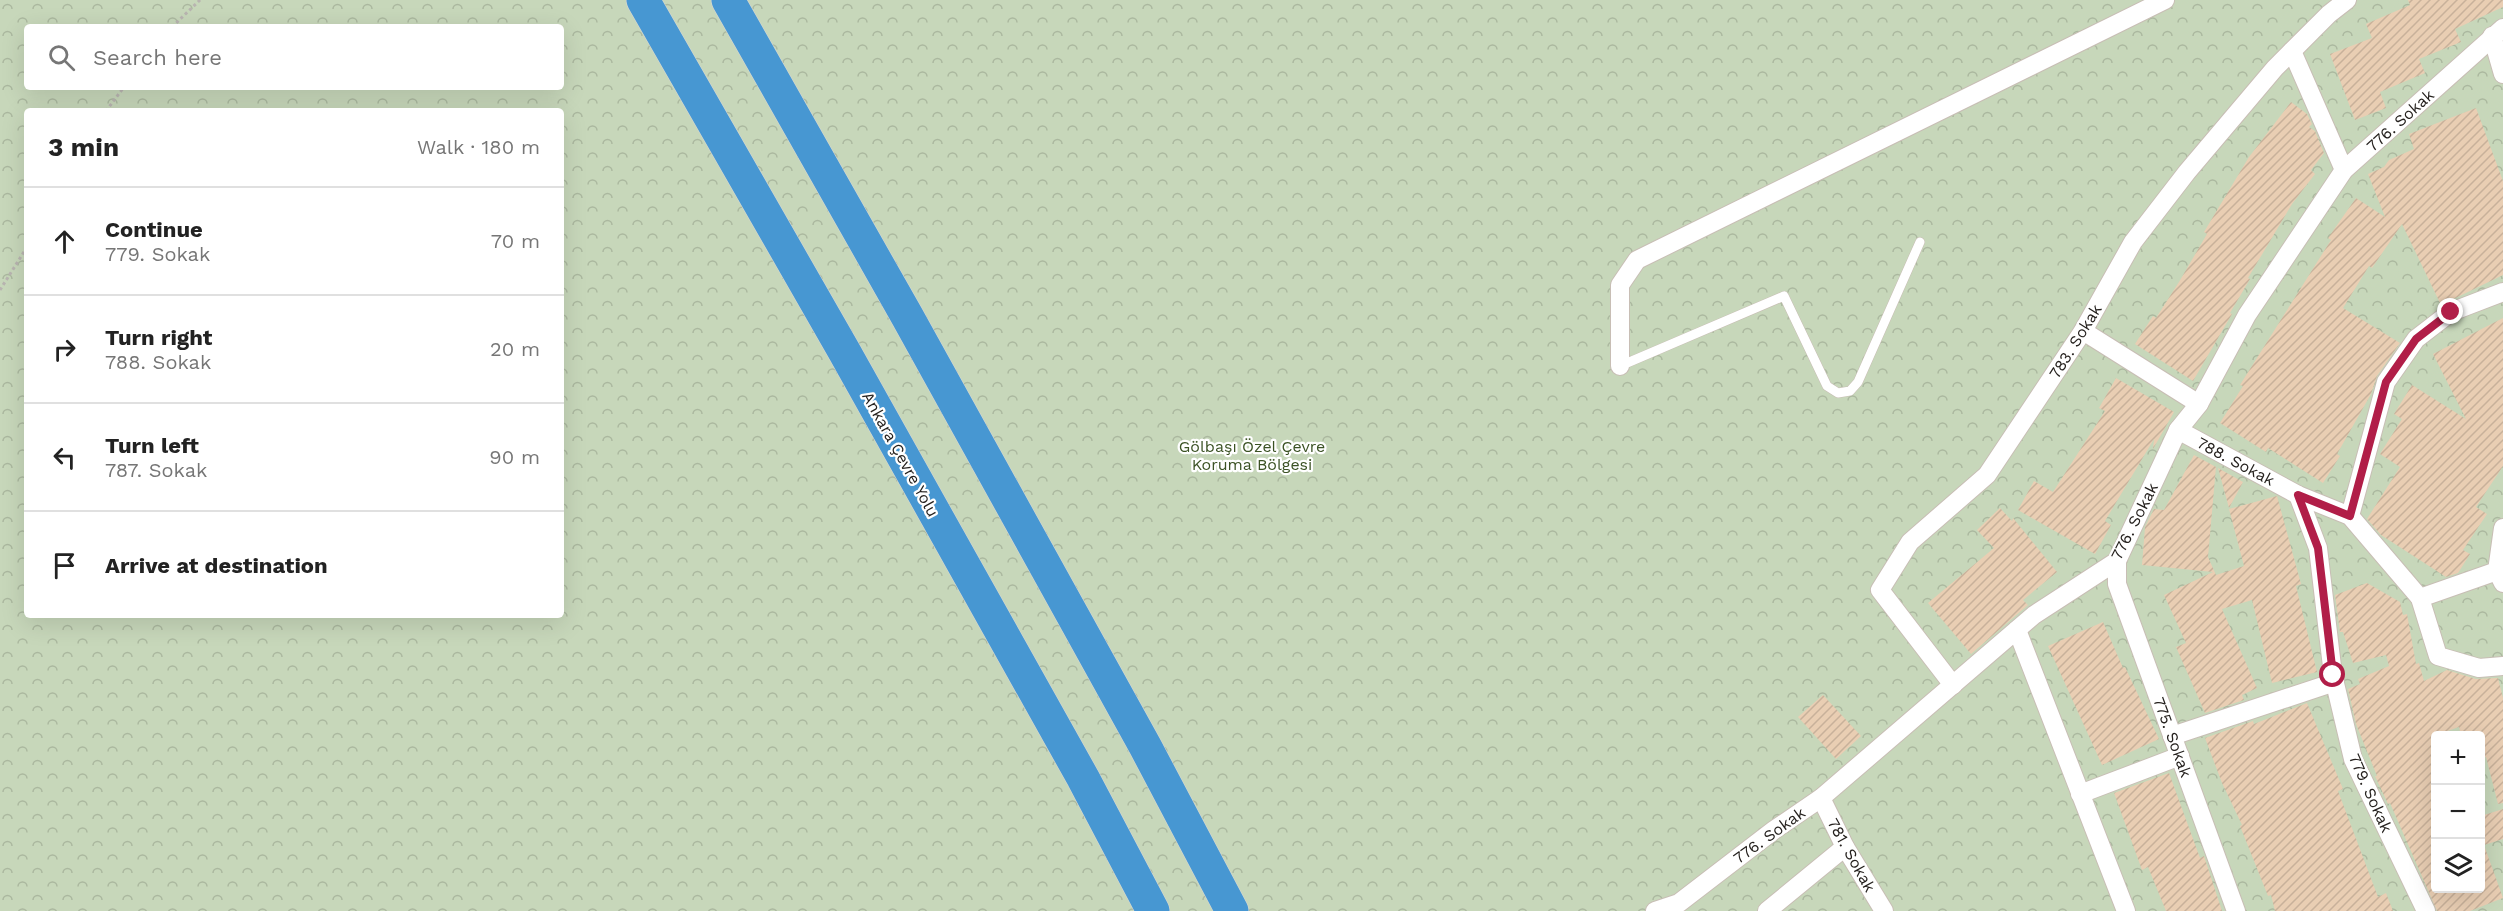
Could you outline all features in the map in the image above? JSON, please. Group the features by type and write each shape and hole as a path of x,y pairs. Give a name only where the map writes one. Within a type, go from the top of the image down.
{"highway":[{"name":"Ankara Çevre Yolu","path":"643,0 844,351 1083,778 1153,911"},
{"path":"728,0 907,316 1116,694 1232,911"}],"street":[{"path":"1620,366 1620,285 1637,260 2165,0"},
{"name":"783. Sokak","path":"1953,685 1880,590 1910,542 1987,475 2083,331 2133,242 2187,172 2275,68 2329,14 2347,0"},
{"path":"2498,32 2503,74"},
{"name":"776. Sokak","path":"1655,911 1680,903 1774,830 1821,798 2034,615 2117,561 2178,430 2199,404 2247,315 2344,170 2498,32"},
{"path":"2292,51 2344,170"},
{"path":"2350,516 2386,382 2416,339 2451,312 2503,292"},
{"path":"2083,331 2199,404"},
{"name":"788. Sokak","path":"2178,430 2298,495 2350,516 2420,598"},
{"name":"779. Sokak","path":"2298,495 2318,548 2335,682 2353,759 2426,911"},
{"path":"2503,528 2500,577 2420,598 2438,656 2479,668 2503,666"},
{"name":"775. Sokak","path":"2117,561 2117,584 2236,911"},
{"path":"2017,630 2126,911"},
{"path":"2172,736 2335,682"},
{"path":"2080,794 2180,756"},
{"name":"781. Sokak","path":"1821,798 1845,847 1884,911"},
{"path":"1767,911 1845,847"}],"lane":[{"path":"1620,366 1784,296 1827,386 1838,393 1850,391 1858,382 1868,361 1920,242"}],"path":[{"path":"175,24 200,0"},
{"path":"108,108 122,90"},
{"path":"0,290 24,252"}],"green space":[{"name":"Gölbaşı Özel Çevre Koruma Bölgesi","path":"0,0 2503,0 2503,911 0,911"}],"building":[{"path":"2408,0 2503,0 2503,7 2455,29 2461,42 2419,59 2425,73 2380,92 2386,108 2355,120 2330,54 2372,38 2366,24 2410,5"},
{"path":"2291,102 2307,114 2312,124 2309,127 2315,131 2324,153 2311,170 2315,174 2292,204 2248,278 2250,279 2230,313 2232,314 2193,381 2135,344 2153,316 2156,318 2179,282 2207,234 2204,232 2249,157"},
{"path":"2476,108 2503,181 2503,275 2441,305 2402,224 2372,268 2369,266 2343,308 2400,343 2377,376 2371,394 2337,454 2340,456 2323,483 2268,448 2266,452 2220,423 2243,386 2240,385 2331,240 2328,238 2356,198 2385,217 2368,174 2384,167 2389,160 2414,149 2409,134"},
{"path":"2503,318 2503,466 2476,507 2487,514 2463,550 2470,554 2458,573 2446,577 2381,535 2367,519 2400,467 2380,454 2402,419 2394,414 2412,385 2466,419 2433,354"},
{"path":"2116,378 2174,412 2153,449 2154,439 2105,521 2111,525 2095,554 2018,510 2034,481 2053,492 2105,411 2099,408"},
{"path":"2194,455 2216,467 2208,557 2216,575 2244,566 2229,509 2277,496 2301,584 2296,586 2317,672 2272,683 2252,600 2222,609 2257,688 2242,695 2244,700 2205,713 2176,647 2186,643 2164,595 2213,572 2142,565 2145,527 2154,509 2164,510"},
{"path":"2218,468 2243,482 2229,508"},
{"path":"2000,508 2012,521 2013,518 2057,572 2023,600 2028,605 1971,654 1928,603 1994,548 1977,530"},
{"path":"2367,583 2400,602 2403,615 2407,614 2416,664 2419,663 2424,681 2447,670 2476,679 2498,678 2503,698 2503,803 2498,804 2485,757 2485,731 2460,731 2459,727 2448,731 2431,731 2431,893 2485,893 2485,848 2503,898 2470,911 2437,911 2390,803 2388,804 2375,776 2377,776 2356,724 2348,689 2360,684 2358,679 2389,666 2386,655 2353,663 2343,632 2340,632 2335,595"},
{"path":"2103,622 2123,668 2125,667 2159,739 2102,765 2048,646"},
{"path":"1823,695 1861,736 1836,759 1798,717"},
{"path":"2307,703 2343,789 2338,791 2378,897 2386,893 2393,911 2275,911 2271,895 2268,896 2240,826 2242,825 2222,783 2205,738 2253,721 2254,724"},
{"path":"2169,773 2200,858 2204,856 2222,911 2166,911 2148,867 2142,870 2114,793"},
{"path":"2503,809 2503,839 2485,845 2485,815"}],"route":[{"path":"2333,675 2318,548 2298,495 2350,516 2386,382 2416,339 2451,312"}]}
